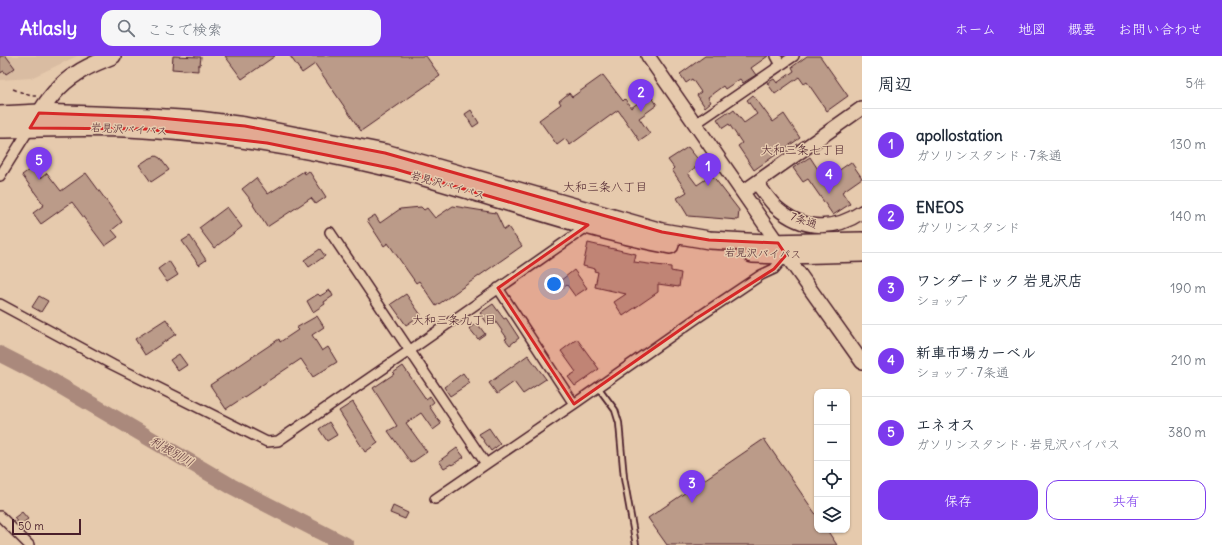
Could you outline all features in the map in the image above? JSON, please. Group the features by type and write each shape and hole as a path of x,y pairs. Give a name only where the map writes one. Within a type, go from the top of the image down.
{"highway":[{"name":"岩見沢バイパス","path":"0,115 40,113 149,116 206,121 279,132 385,153 662,232 709,240 782,249 862,253"},
{"name":"岩見沢バイパス","path":"0,129 72,127 145,129 268,143 326,153 395,169 641,239 716,251 782,249 862,241"}],"main road":[{"path":"30,128 62,85 75,74 113,56"}],"street":[{"path":"648,56 862,362"},
{"path":"776,56 781,65"},
{"path":"695,124 794,56"},
{"path":"743,192 862,108"},
{"path":"0,176 30,128"},
{"name":"7条通","path":"757,183 776,207 795,219 807,223 820,226 836,224 852,218 862,212"},
{"path":"0,304 113,364 267,442 278,441 588,225"},
{"path":"330,232 486,464"},
{"path":"435,499 697,318 761,275 774,269 782,249"},
{"path":"498,288 574,404"},
{"path":"0,516 29,545"}],"lane":[{"path":"598,387 615,410 619,423 624,478 636,545"}],"highlighted area":[{"path":"39,113 149,117 245,126 385,153 662,232 709,240 778,243 786,255 774,269 697,318 574,404 498,288 588,225 395,169 267,143 145,129 30,128"}],"shaded area":[{"path":"0,56 77,56 31,78 0,80"}],"building":[{"path":"0,56 6,56 15,68 6,74 4,71 0,73"},
{"path":"173,56 201,57 200,65 198,65 198,71 172,69"},
{"path":"225,56 275,56 242,79"},
{"path":"290,56 426,56 440,76 361,131 315,64 302,73"},
{"path":"705,56 768,56 751,68 756,75 743,83 740,79 725,89 723,86 708,97 711,102 705,107 697,95 701,92 692,79 686,83 680,74"},
{"path":"807,56 820,56 848,96 827,111 807,82 804,84 799,77 775,94 767,83 774,79 777,83 794,71 792,67"},
{"path":"603,75 623,101 625,99 631,108 650,94 657,105 639,118 650,134 640,141 618,110 570,145 565,139 557,145 539,120 561,104 559,101 569,93 572,97"},
{"path":"753,95 773,122 784,114 800,138 754,170 738,146 742,143 729,124 723,128 717,119 729,111 730,113 734,110 744,123 757,114 747,100"},
{"path":"471,110 479,123 473,127 465,114"},
{"path":"688,147 701,163 688,173 697,185 712,175 739,210 738,220 688,216 677,198 687,192 672,170 674,168 668,160"},
{"path":"156,156 160,158 169,170 151,182 139,165"},
{"path":"810,157 821,174 827,170 831,176 851,162 862,178 842,192 850,204 833,215 808,179 803,182 793,168"},
{"path":"33,167 41,178 47,173 61,191 86,173 122,222 112,230 118,237 105,246 72,202 41,224 33,213 44,205 22,175"},
{"path":"304,171 305,174 309,171 326,197 316,204 311,198 267,227 253,205 254,204 242,189 256,178 268,194"},
{"path":"453,206 496,213 504,230 508,227 522,246 436,306 419,281 416,283 388,243 384,246 367,220 375,215 380,223 400,209 421,207 424,210 427,208 435,218"},
{"path":"227,207 242,227 214,248 199,228"},
{"path":"190,236 206,260 199,265 182,241"},
{"path":"588,243 636,254 634,262 671,267 671,271 681,273 679,287 658,284 658,292 623,316 614,302 626,294 595,287 598,272 594,271 595,269 583,266"},
{"path":"320,249 325,256 309,267 304,260"},
{"path":"169,261 178,275 167,282 158,269"},
{"path":"574,270 587,288 575,296 567,285 555,294 547,282 556,276 560,281"},
{"path":"330,290 333,296 324,302 325,304 313,312 307,301 318,294 320,296"},
{"path":"406,294 421,315 406,325 391,304"},
{"path":"39,296 48,301 41,312 32,307"},
{"path":"493,304 504,319 506,318 519,338 510,345 493,318 487,323 480,313"},
{"path":"317,316 324,327 312,335 322,351 328,347 337,362 313,377 301,359 226,409 210,385 279,339 280,342 298,330 296,328"},
{"path":"166,319 176,334 145,355 135,339"},
{"path":"477,323 485,334 478,339 469,328"},
{"path":"577,339 599,369 575,386 568,377 576,372 561,351"},
{"path":"179,354 187,365 178,371 170,360"},
{"path":"528,355 546,379 523,394 514,382 497,394 489,383"},
{"path":"403,366 426,399 430,396 434,402 429,406 441,424 433,430 421,413 406,423 427,452 411,463 388,431 397,426 373,388"},
{"path":"463,373 470,383 450,396 444,387"},
{"path":"353,402 378,443 365,452 339,411"},
{"path":"329,422 337,435 327,441 319,429"},
{"path":"489,428 500,444 491,451 479,434"},
{"path":"764,439 814,512 814,533 829,533 837,545 667,545 648,518"},
{"path":"457,448 464,457 452,465 451,464 444,468 439,461"},
{"path":"393,506 408,513 405,519 390,513"},
{"path":"22,512 28,519 20,525 14,518"}],"waterway":[{"name":"利根別川","path":"0,354 45,377 231,486 346,545"}],"place":[{"name":"ENEOS","path":"641,112"},
{"name":"エネオス","path":"39,180"},
{"name":"apollostation","path":"708,186"},
{"name":"新車市場カーベル","path":"829,194"},
{"name":"ワンダードック 岩見沢店","path":"692,503"}],"district":[{"name":"大和三条七丁目","path":"803,149"},
{"name":"大和三条八丁目","path":"605,186"},
{"name":"大和三条九丁目","path":"454,319"}]}
